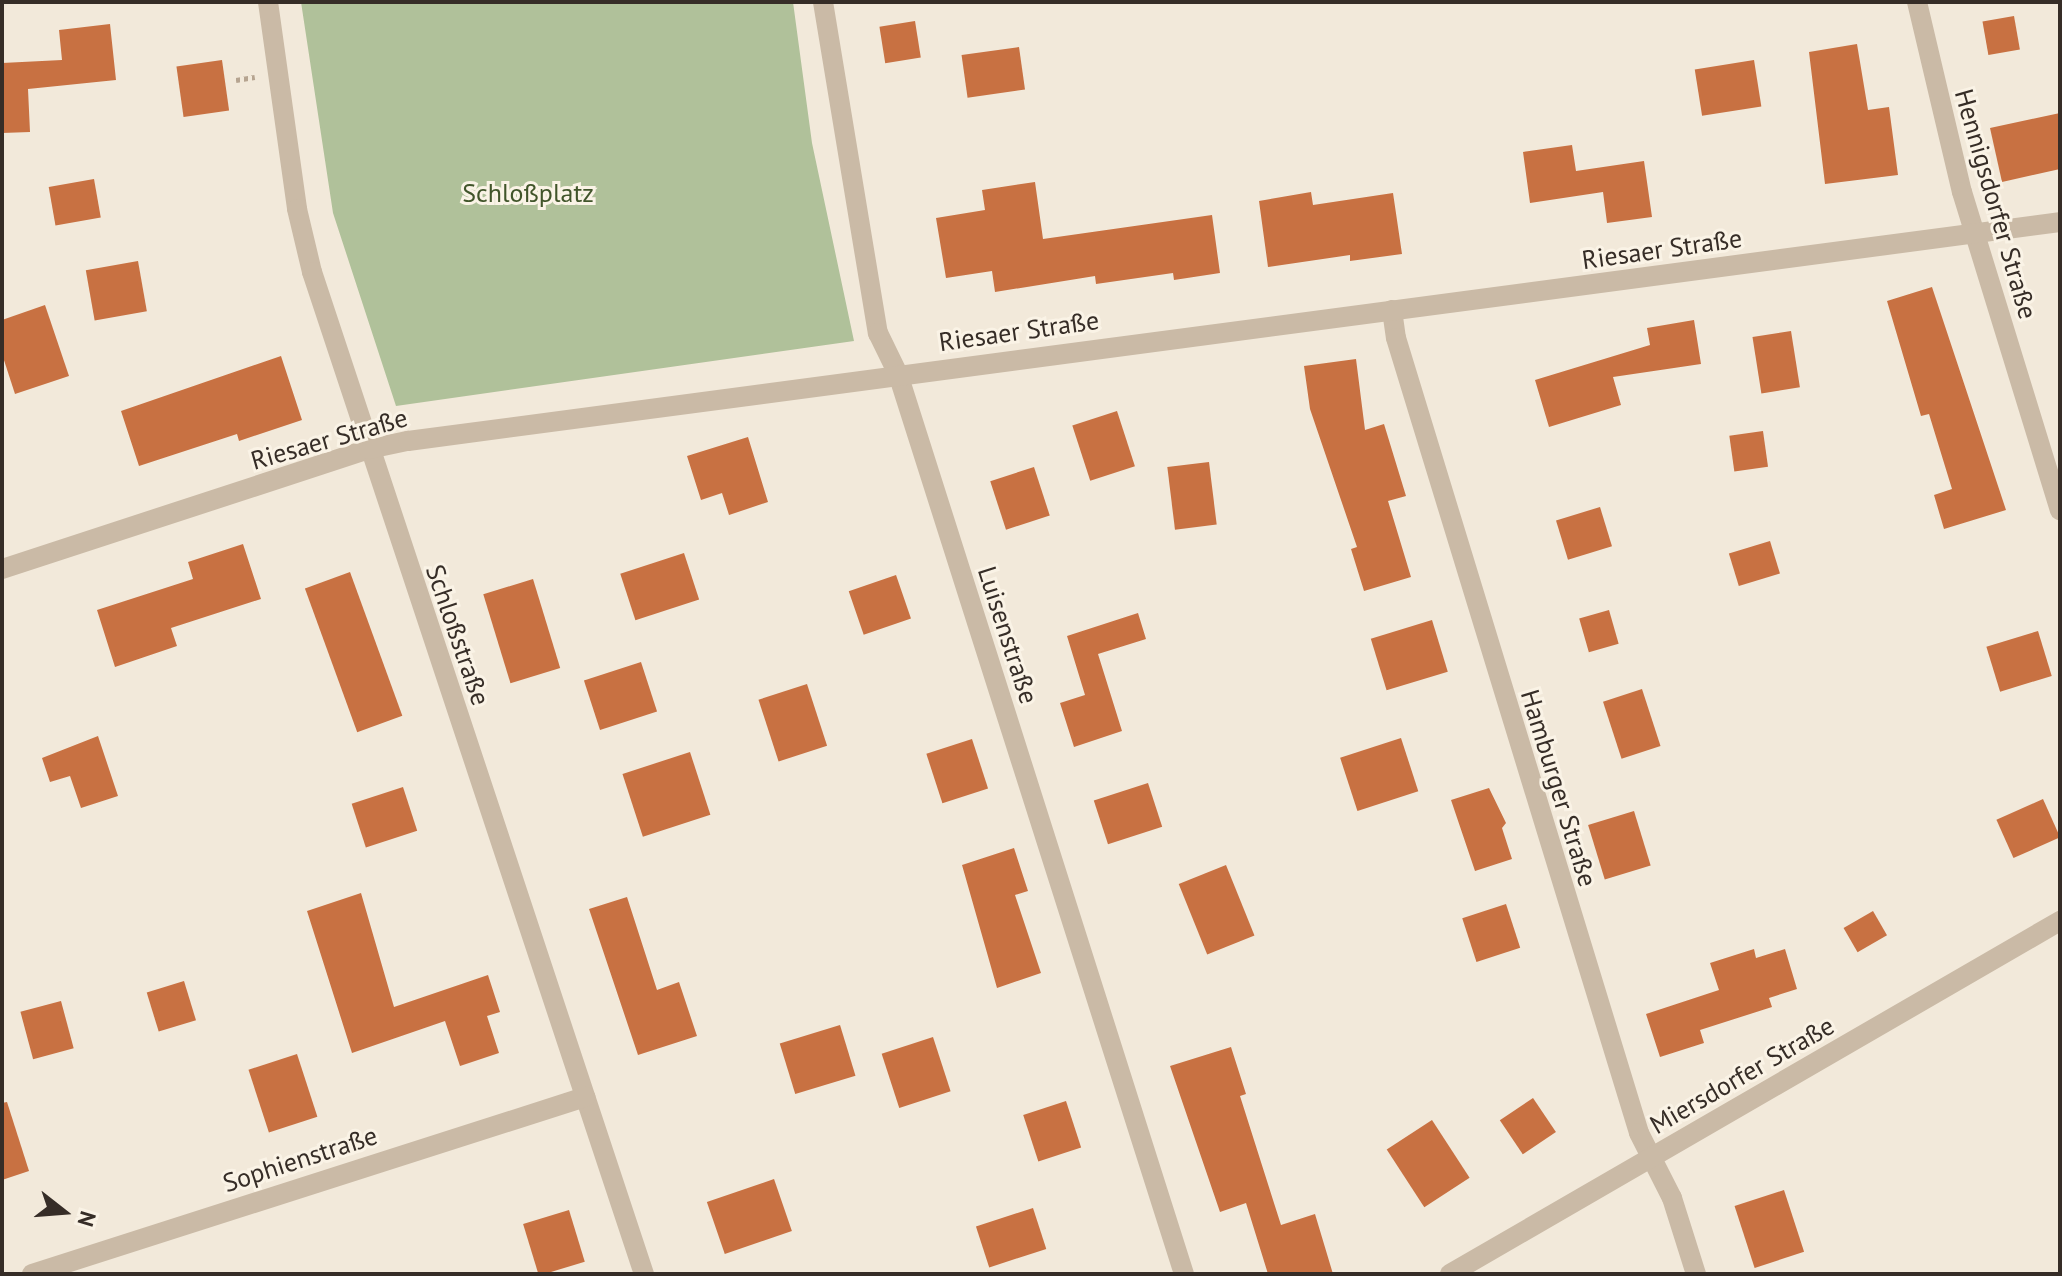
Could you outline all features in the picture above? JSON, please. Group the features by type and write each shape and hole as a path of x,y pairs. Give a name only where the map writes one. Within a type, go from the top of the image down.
{"street":[{"name":"Schloßstraße","path":"268,2 300,221 369,449 644,1274"},
{"name":"Luisenstraße","path":"823,2 878,333 898,374 1184,1274"},
{"name":"Hennigsdorfer Straße","path":"1917,2 1975,234 2060,510"},
{"name":"Riesaer Straße","path":"2,569 369,449 898,374 2060,222"},
{"name":"Hamburger Straße","path":"1392,310 1396,338 1639,1133 1672,1198 1696,1274"},
{"name":"Miersdorfer Straße","path":"1450,1274 2060,921"},
{"name":"Sophienstraße","path":"32,1274 585,1097"}],"green space":[{"name":"Schloßplatz","path":"301,2 793,2 812,143 854,341 396,406 333,213"}],"building":[{"path":"2014,16 2020,49 1988,55 1982,22"},
{"path":"915,21 921,58 885,63 879,27"},
{"path":"110,24 116,80 28,89 30,132 2,133 2,63 62,60 59,30"},
{"path":"1857,44 1868,110 1889,107 1898,175 1825,184 1809,52"},
{"path":"1019,47 1025,90 968,98 962,55"},
{"path":"222,60 229,111 184,117 176,66"},
{"path":"1754,60 1761,106 1702,116 1695,69"},
{"path":"2060,113 2060,169 2002,182 1990,128"},
{"path":"1572,145 1576,171 1644,161 1652,217 1607,223 1603,192 1530,203 1523,152"},
{"path":"94,179 101,217 55,225 49,187"},
{"path":"1035,182 1043,239 1212,215 1220,273 1174,280 1173,273 1096,284 1095,276 995,292 992,271 946,278 936,218 985,210 982,190"},
{"path":"1311,192 1313,205 1393,193 1402,254 1350,261 1350,255 1268,267 1259,201"},
{"path":"138,261 147,311 95,320 86,270"},
{"path":"1932,287 2006,510 1944,529 1934,495 1952,489 1929,414 1921,416 1887,301"},
{"path":"45,305 69,376 15,394 2,354 2,320"},
{"path":"1694,320 1701,364 1613,377 1621,405 1549,427 1535,380 1650,345 1647,328"},
{"path":"1791,331 1800,387 1761,393 1752,337"},
{"path":"281,356 302,420 239,441 237,434 139,466 121,411"},
{"path":"1356,359 1365,430 1384,424 1406,496 1388,501 1411,577 1364,591 1351,549 1357,547 1310,409 1304,366"},
{"path":"1117,411 1135,466 1090,481 1072,426"},
{"path":"1763,431 1768,467 1734,471 1729,436"},
{"path":"748,437 768,502 729,515 722,493 701,500 687,456"},
{"path":"1209,462 1217,525 1175,530 1167,467"},
{"path":"1034,467 1050,516 1006,530 990,481"},
{"path":"1600,507 1612,546 1568,560 1556,520"},
{"path":"1770,541 1780,574 1739,586 1729,554"},
{"path":"243,544 261,599 171,628 177,646 115,667 97,610 193,579 188,562"},
{"path":"684,553 699,600 635,620 620,574"},
{"path":"350,572 402,716 357,732 305,588"},
{"path":"896,575 911,618 864,635 849,591"},
{"path":"533,579 560,668 510,683 483,594"},
{"path":"1609,610 1619,644 1589,652 1579,619"},
{"path":"1138,613 1146,639 1098,654 1122,731 1074,747 1060,703 1085,695 1067,636"},
{"path":"1432,620 1448,672 1387,690 1371,639"},
{"path":"2038,631 2052,676 2000,692 1986,647"},
{"path":"641,662 657,711 600,730 584,681"},
{"path":"807,684 827,746 779,762 758,700"},
{"path":"1642,689 1661,746 1622,759 1603,702"},
{"path":"98,736 118,796 81,808 70,776 50,782 42,758"},
{"path":"1401,738 1418,791 1357,811 1340,758"},
{"path":"972,739 988,788 942,803 926,754"},
{"path":"690,752 710,815 643,837 622,774"},
{"path":"1148,783 1162,827 1108,844 1094,801"},
{"path":"403,787 417,831 366,847 352,804"},
{"path":"1489,788 1506,823 1502,828 1512,859 1475,871 1451,800"},
{"path":"2043,799 2060,837 2013,858 1996,820"},
{"path":"1634,811 1651,866 1605,880 1588,825"},
{"path":"1014,848 1028,891 1015,895 1041,973 997,988 962,865"},
{"path":"1226,865 1254,935 1207,955 1179,884"},
{"path":"361,893 394,1007 488,975 500,1012 487,1016 499,1053 460,1066 445,1021 352,1053 307,911"},
{"path":"627,897 657,990 679,982 697,1036 638,1055 589,909"},
{"path":"1506,904 1520,948 1476,962 1462,918"},
{"path":"1873,911 1887,935 1858,952 1844,928"},
{"path":"1754,949 1756,958 1785,949 1797,989 1769,998 1772,1007 1700,1030 1704,1043 1660,1057 1646,1014 1719,990 1710,963"},
{"path":"184,981 196,1020 159,1032 147,992"},
{"path":"61,1001 74,1048 33,1059 20,1012"},
{"path":"840,1025 855,1076 795,1094 780,1043"},
{"path":"933,1037 951,1091 899,1108 882,1054"},
{"path":"1231,1047 1246,1094 1240,1096 1281,1225 1315,1214 1333,1274 1268,1274 1246,1203 1220,1212 1170,1066"},
{"path":"297,1054 317,1117 269,1133 248,1070"},
{"path":"1533,1098 1556,1132 1523,1154 1500,1120"},
{"path":"1066,1101 1081,1148 1038,1162 1023,1115"},
{"path":"7,1102 29,1171 2,1180 2,1103"},
{"path":"1432,1120 1470,1178 1424,1207 1387,1149"},
{"path":"774,1179 792,1231 725,1254 707,1202"},
{"path":"1784,1190 1804,1252 1755,1268 1735,1206"},
{"path":"1033,1208 1046,1249 989,1267 976,1227"},
{"path":"569,1210 585,1262 538,1274 523,1224"}]}
